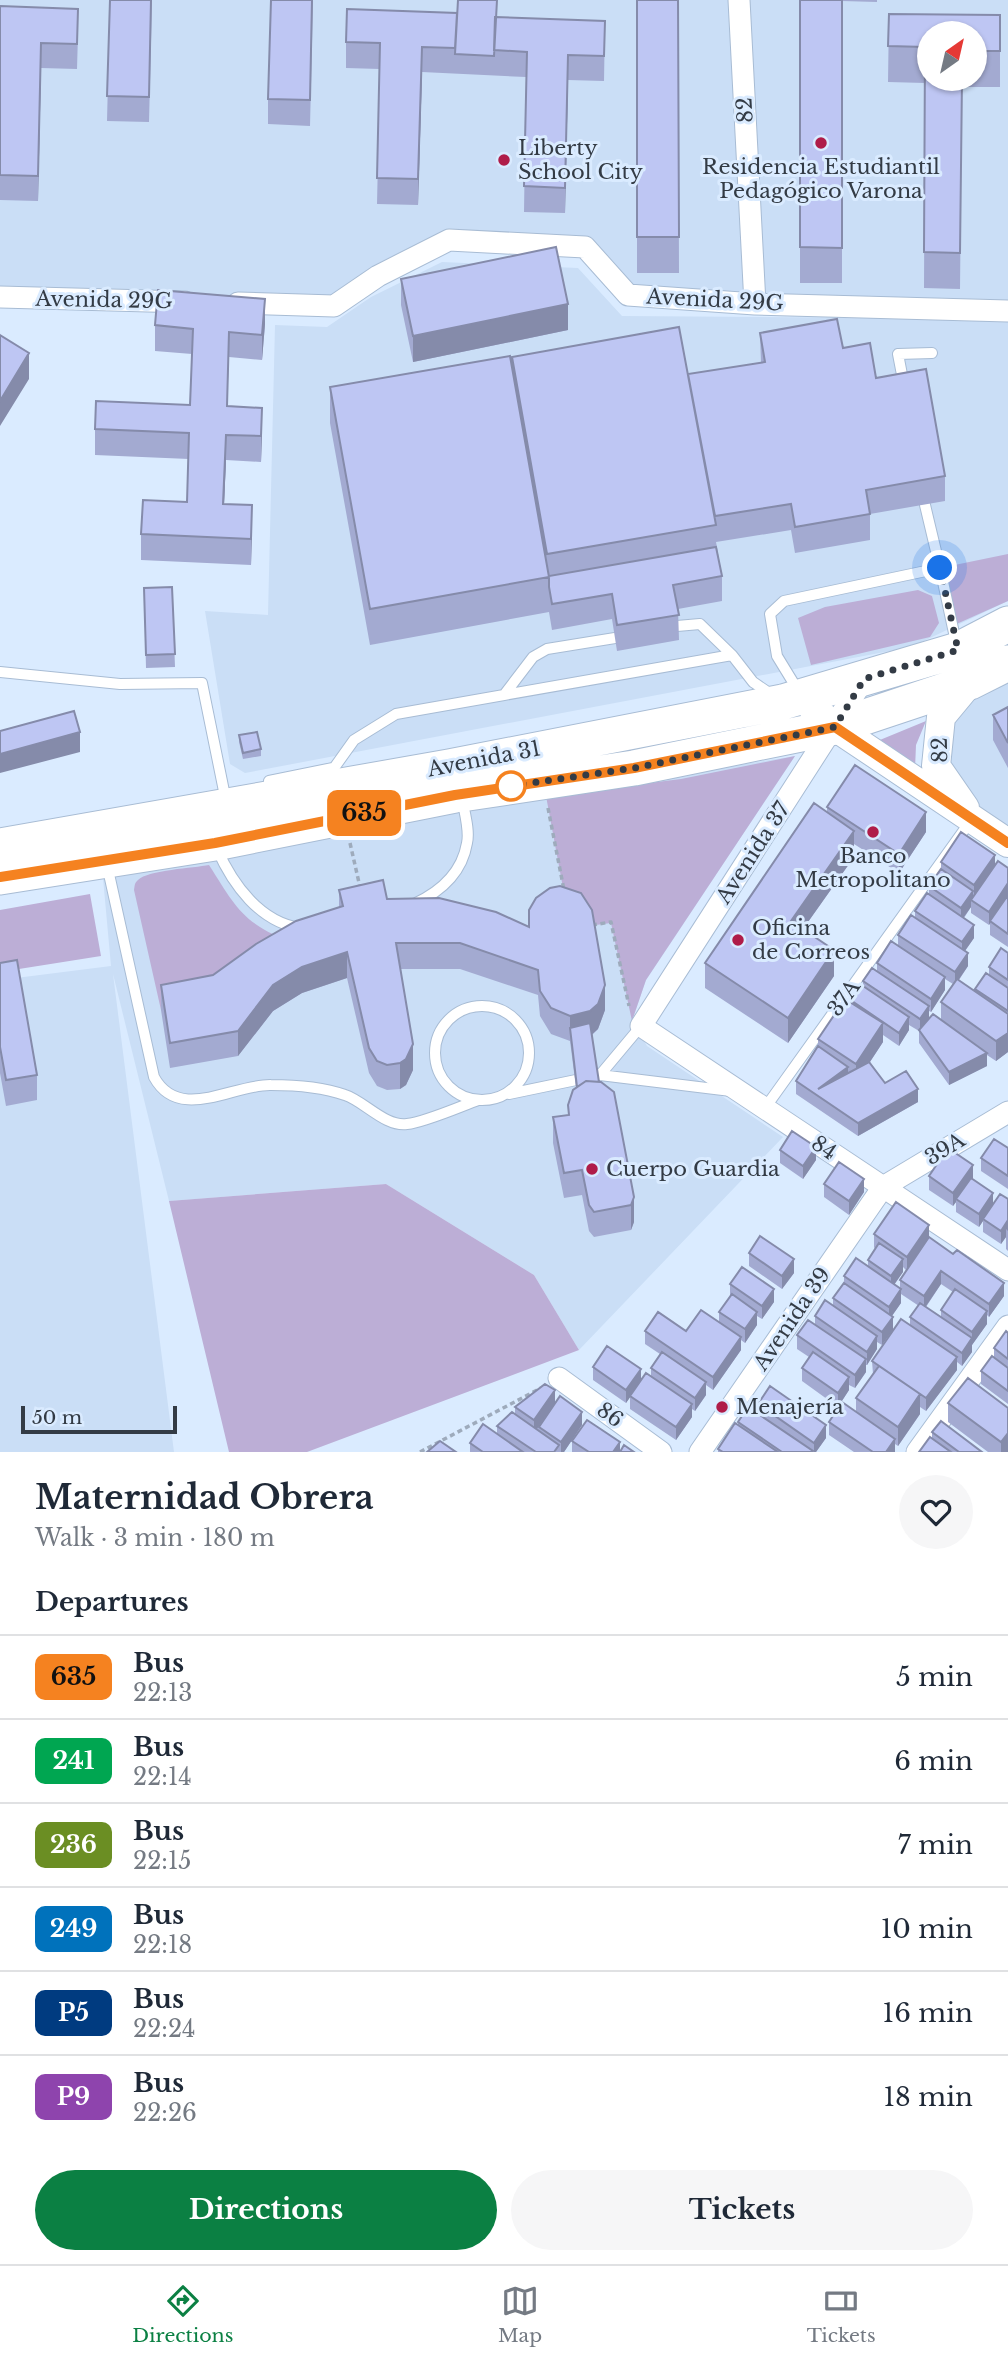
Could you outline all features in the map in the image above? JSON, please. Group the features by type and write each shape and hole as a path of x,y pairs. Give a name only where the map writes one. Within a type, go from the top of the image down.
{"main road":[{"path":"958,650 1008,624"},
{"name":"Avenida 31","path":"0,846 228,789 461,764 793,700 958,650"},
{"name":"Avenida 31","path":"0,877 215,843 462,794 634,768 835,727 970,682 1008,663"}],"street":[{"name":"82","path":"739,0 755,304"},
{"name":"Avenida 29G","path":"0,297 334,306 378,276 449,240 585,247 628,295 755,304 1008,311"},
{"name":"Avenida 37","path":"641,1026 864,679"},
{"name":"82","path":"970,682 941,717 936,766 972,819"},
{"name":"82","path":"793,700 1008,843"},
{"name":"84","path":"641,1026 1008,1270"},
{"name":"39A","path":"883,1187 1008,1112"},
{"name":"Avenida 39","path":"700,1452 883,1187"},
{"path":"917,1452 1008,1326"},
{"name":"86","path":"559,1378 661,1452"}],"lane":[{"path":"906,398 898,354 932,353"},
{"path":"926,505 958,650"},
{"path":"793,700 777,656 770,614 784,601 940,568"},
{"path":"677,626 700,624 732,655 753,682 793,700"},
{"path":"504,695 533,657 547,649 615,638"},
{"path":"260,783 326,778 354,740 396,714 732,655"},
{"path":"0,672 120,684 202,683 228,789"},
{"path":"405,907 439,891 458,869 468,841 462,794"},
{"name":"37A","path":"765,1108 972,819"},
{"path":"215,843 223,863 243,894 262,912 284,926 312,930"},
{"path":"107,862 154,1077 170,1097 183,1100 223,1095 268,1084 314,1087 348,1095 377,1115 405,1125 478,1100"},
{"path":"507,1094 519,1084 527,1071 530,1055 528,1039 521,1025 509,1014 495,1007 479,1005 450,1017 440,1030 435,1045 435,1061 440,1076 450,1088 463,1097 493,1100 507,1094 600,1075 741,1092"},
{"path":"600,1075 641,1026"}],"path":[{"path":"543,782 564,891"},
{"path":"344,817 363,897"},
{"path":"588,926 611,922 632,1021 641,1026"},
{"path":"420,1452 559,1378"}],"shaded area":[{"name":"Liberty School City","path":"0,0 1008,0 1008,311 628,295 585,247 449,240 334,306 0,297"},
{"path":"442,262 578,268 622,316 1008,319 1008,601 911,647 245,773 230,764 205,611 268,615 275,325 327,327 371,297"},
{"path":"1008,554 1008,601 952,626 940,568"},
{"path":"918,590 932,596 939,623 930,637 811,665 798,618 825,607"},
{"path":"1008,663 1008,843 936,766 941,717"},
{"path":"926,721 916,745 915,769 875,742"},
{"path":"795,756 646,980 632,1021 647,1046 783,1137 579,1350 534,1275 386,1184 169,1201 113,974 174,1452 0,1452 0,980 111,966 103,878 546,796"},
{"path":"795,756 646,980 632,1021 611,923 588,926 566,904 546,796 681,779"},
{"path":"209,865 240,911 259,927 287,940 213,1001 161,1010 135,885 138,880 151,874"},
{"path":"90,894 101,956 0,972 0,910"},
{"path":"386,1184 534,1275 579,1350 307,1452 229,1452 169,1201"}],"building":[{"path":"110,0 151,0 149,97 107,96"},
{"path":"271,0 312,0 310,100 268,99"},
{"path":"458,0 497,0 494,56 455,54"},
{"name":"Residencia Estudiantil Pedagógico Varona","path":"637,0 678,0 679,237 637,237"},
{"name":"Residencia Estudiantil Pedagógico Varona","path":"800,0 842,0 842,248 800,247"},
{"path":"0,6 78,9 77,44 41,43 38,176 0,175"},
{"path":"347,9 457,13 455,48 422,47 418,179 377,178 380,43 346,42"},
{"path":"889,14 1000,15 1000,51 987,51 987,21 917,21 917,47 888,46"},
{"path":"495,17 605,21 604,56 568,55 565,188 524,186 527,52 494,50"},
{"path":"925,91 962,91 960,253 924,252"},
{"path":"556,247 568,304 413,336 401,279"},
{"path":"158,290 265,299 262,335 229,332 227,406 262,408 261,436 226,435 223,504 252,505 251,539 141,534 143,500 187,502 189,433 95,429 96,401 190,405 193,329 155,325"},
{"path":"837,319 843,348 870,343 876,378 926,369 945,476 866,490 870,514 795,527 791,504 715,516 688,374 765,362 760,333"},
{"path":"679,327 716,525 547,554 512,357"},
{"path":"0,335 29,353 0,401"},
{"path":"510,356 549,577 370,609 330,387"},
{"path":"716,547 722,576 673,585 679,615 617,625 612,594 552,604 549,576"},
{"path":"172,587 175,654 146,655 144,588"},
{"path":"1008,707 1008,743 993,715"},
{"path":"74,711 80,732 0,754 0,731"},
{"path":"257,732 261,749 243,753 239,735"},
{"path":"855,765 926,812 899,854 827,807"},
{"path":"814,803 854,831 791,921 834,950 788,1018 705,963"},
{"path":"961,832 995,855 974,885 941,862"},
{"path":"998,861 1008,868 1008,883 989,912 971,900"},
{"path":"941,869 973,891 961,908 929,886"},
{"path":"383,880 387,899 439,898 496,912 529,927 529,910 536,898 550,888 560,886 581,893 592,910 605,985 598,1004 590,1011 570,1016 551,1008 540,991 538,970 460,943 396,943 413,1044 406,1059 400,1063 387,1065 377,1061 369,1048 347,952 302,967 273,985 238,1031 170,1043 161,985 213,975 256,944 296,921 343,906 339,890"},
{"path":"927,893 974,925 962,942 915,911"},
{"path":"1008,895 1008,934 990,921"},
{"path":"911,915 968,953 955,972 898,935"},
{"path":"891,941 945,977 931,999 877,963"},
{"path":"1001,948 1008,953 1008,980 989,967"},
{"path":"17,960 37,1075 6,1080 0,1047 0,963"},
{"path":"872,968 929,1006 920,1019 863,981"},
{"path":"986,973 1008,988 1008,1011 975,989"},
{"path":"957,979 1008,1014 1008,1033 996,1041 941,1002"},
{"path":"863,986 909,1017 899,1033 852,1001"},
{"path":"845,999 883,1023 856,1064 818,1039"},
{"path":"933,1014 987,1053 949,1072 919,1030"},
{"path":"590,1023 599,1082 586,1081 577,1087 570,1028"},
{"path":"818,1046 848,1067 818,1089 869,1062 885,1083 906,1071 918,1089 858,1123 796,1081"},
{"name":"Cuerpo Guardia","path":"586,1081 601,1082 614,1092 634,1197 631,1205 594,1212 589,1205 582,1170 564,1173 553,1117 569,1115 568,1105 573,1090"},
{"path":"792,1131 816,1147 803,1166 780,1150"},
{"path":"994,1139 1008,1148 1008,1176 981,1158"},
{"path":"948,1148 973,1165 953,1193 929,1176"},
{"path":"839,1162 864,1179 849,1201 824,1184"},
{"path":"971,1178 993,1193 979,1214 956,1199"},
{"path":"1000,1194 1008,1199 1008,1220 1001,1231 983,1219"},
{"path":"896,1202 929,1225 907,1257 874,1234"},
{"path":"760,1236 794,1259 782,1276 749,1253"},
{"path":"929,1237 953,1254 957,1250 1004,1283 989,1304 941,1271 924,1296 900,1280"},
{"path":"879,1243 903,1259 891,1276 868,1260"},
{"path":"856,1258 901,1289 889,1307 844,1276"},
{"path":"742,1267 774,1289 762,1306 730,1284"},
{"path":"844,1283 893,1317 882,1332 833,1298"},
{"path":"955,1289 987,1311 972,1332 941,1310"},
{"path":"732,1294 757,1312 745,1329 719,1312"},
{"path":"825,1300 877,1336 867,1352 815,1316"},
{"path":"920,1303 972,1338 962,1353 910,1317"},
{"path":"701,1310 741,1337 713,1377 645,1331 658,1312 686,1331"},
{"path":"901,1319 957,1357 926,1398 872,1361"},
{"path":"808,1320 866,1359 855,1375 797,1335"},
{"path":"1006,1331 1008,1333 1008,1359 994,1348"},
{"path":"607,1346 641,1369 626,1390 593,1367"},
{"path":"662,1352 706,1382 695,1398 651,1368"},
{"path":"813,1352 849,1377 838,1393 802,1368"},
{"path":"992,1356 1008,1368 1008,1391 981,1371"},
{"path":"879,1366 920,1394 898,1427 856,1398"},
{"path":"646,1373 692,1404 676,1427 630,1396"},
{"path":"968,1378 1008,1408 1008,1433 1001,1442 948,1403"},
{"path":"545,1384 555,1390 534,1420 515,1407"},
{"path":"770,1386 826,1425 814,1443 758,1404"},
{"path":"560,1396 582,1412 561,1442 539,1427"},
{"path":"842,1402 895,1439 886,1452 873,1452 829,1422"},
{"path":"748,1407 813,1451 782,1452 738,1422"},
{"path":"512,1412 559,1445 554,1452 536,1452 497,1426"},
{"path":"587,1420 620,1442 613,1452 589,1452 572,1441"},
{"path":"941,1421 982,1452 959,1452 932,1432"},
{"path":"735,1423 778,1452 723,1452 718,1449"},
{"path":"483,1424 523,1452 483,1452 470,1443"},
{"path":"930,1437 951,1452 919,1452"},
{"path":"440,1441 456,1452 427,1452"},
{"path":"624,1445 634,1452 620,1452"}],"bus line":[{"name":"635","path":"0,877 215,843 455,795 634,768 835,727 1008,843"}],"place":[{"name":"Residencia Estudiantil Pedagógico Varona","path":"821,143"},
{"name":"Liberty School City","path":"504,160"},
{"name":"Banco Metropolitano","path":"873,832"},
{"name":"Oficina de Correos","path":"738,940"},
{"name":"Cuerpo Guardia","path":"592,1169"},
{"name":"Menajería","path":"722,1407"}],"route":[{"path":"511,786 634,768 835,727 864,679 958,650 940,568"}]}
